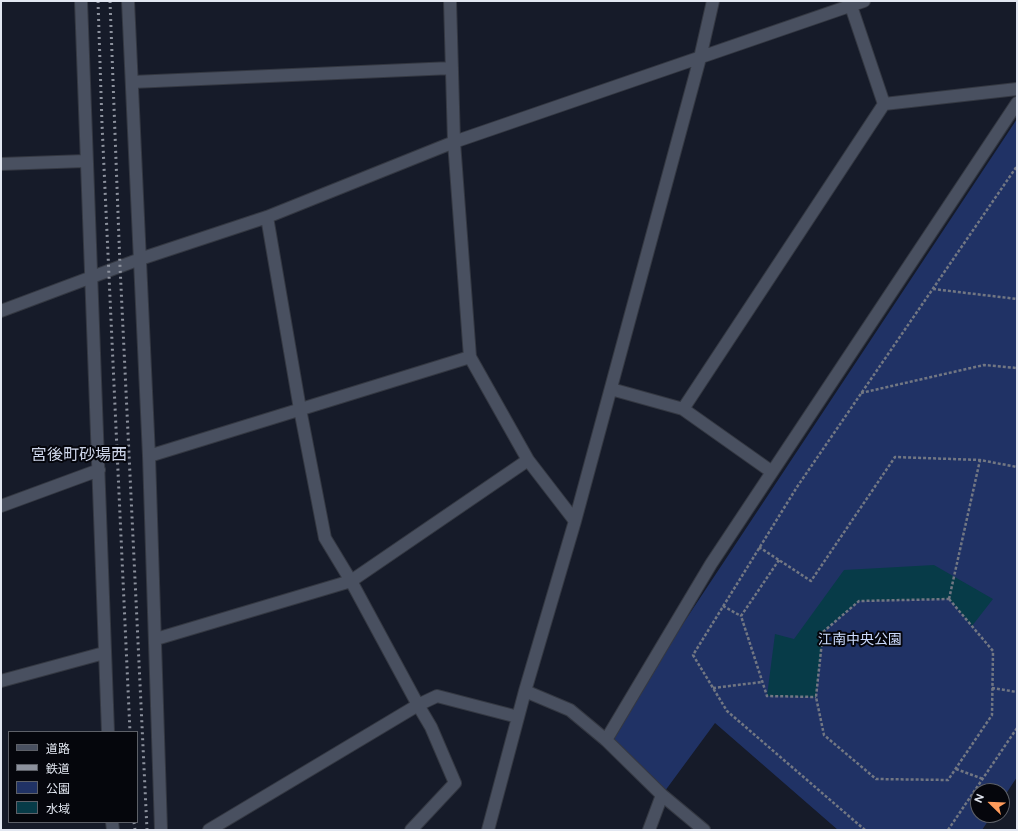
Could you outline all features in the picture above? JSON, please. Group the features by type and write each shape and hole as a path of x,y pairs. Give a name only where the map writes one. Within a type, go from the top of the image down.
{"street":[{"path":"81,1 108,731"},
{"path":"128,1 149,456 161,830"},
{"path":"450,1 454,142 470,357 528,460 576,521"},
{"path":"488,830 518,717 576,521 700,58 713,1"},
{"path":"1,311 140,259 267,217 454,142 864,1"},
{"path":"851,6 884,104"},
{"path":"132,82 452,68"},
{"path":"884,104 1017,89"},
{"path":"606,740 711,564 1017,103"},
{"path":"683,409 884,104"},
{"path":"1,164 86,160"},
{"path":"267,217 300,409 325,538 351,581 431,727 455,783 411,830"},
{"path":"149,456 470,357"},
{"path":"611,389 683,409 772,472"},
{"path":"156,639 351,581 528,460"},
{"path":"1,506 99,470"},
{"path":"1,681 104,653"},
{"path":"526,691 570,710 606,740 662,795 704,830"},
{"path":"209,830 418,705 437,696 518,717"},
{"path":"649,830 662,795"}],"path":[{"path":"865,830 727,711 693,655 797,487 1017,166"},
{"path":"933,288 1017,299"},
{"path":"861,393 984,365 1017,368"},
{"path":"759,547 812,581 895,457 980,460 1017,467"},
{"path":"949,599 980,460"},
{"path":"741,616 779,560"},
{"path":"949,599 993,651 992,716 948,780 876,779 824,736 816,697 823,632 859,601 949,599"},
{"path":"723,606 741,616 767,696 816,697"},
{"path":"713,688 762,682"},
{"path":"992,688 1017,692"},
{"path":"948,830 1017,728"},
{"path":"956,769 983,779"}],"green space":[{"name":"江南中央公園","path":"1017,119 1017,777 1010,788 1010,783 970,783 970,823 987,823 982,830 838,830 715,723 662,795 606,740"}],"water":[{"path":"934,565 993,599 972,626 949,599 859,601 823,632 816,697 767,696 775,634 794,639 844,570"}],"railway":[{"path":"98,1 102,124 130,731"},
{"path":"110,1 120,266 147,830"},
{"path":"134,823 135,830"}],"district":[{"name":"宮後町砂場西","path":"79,455"}]}
